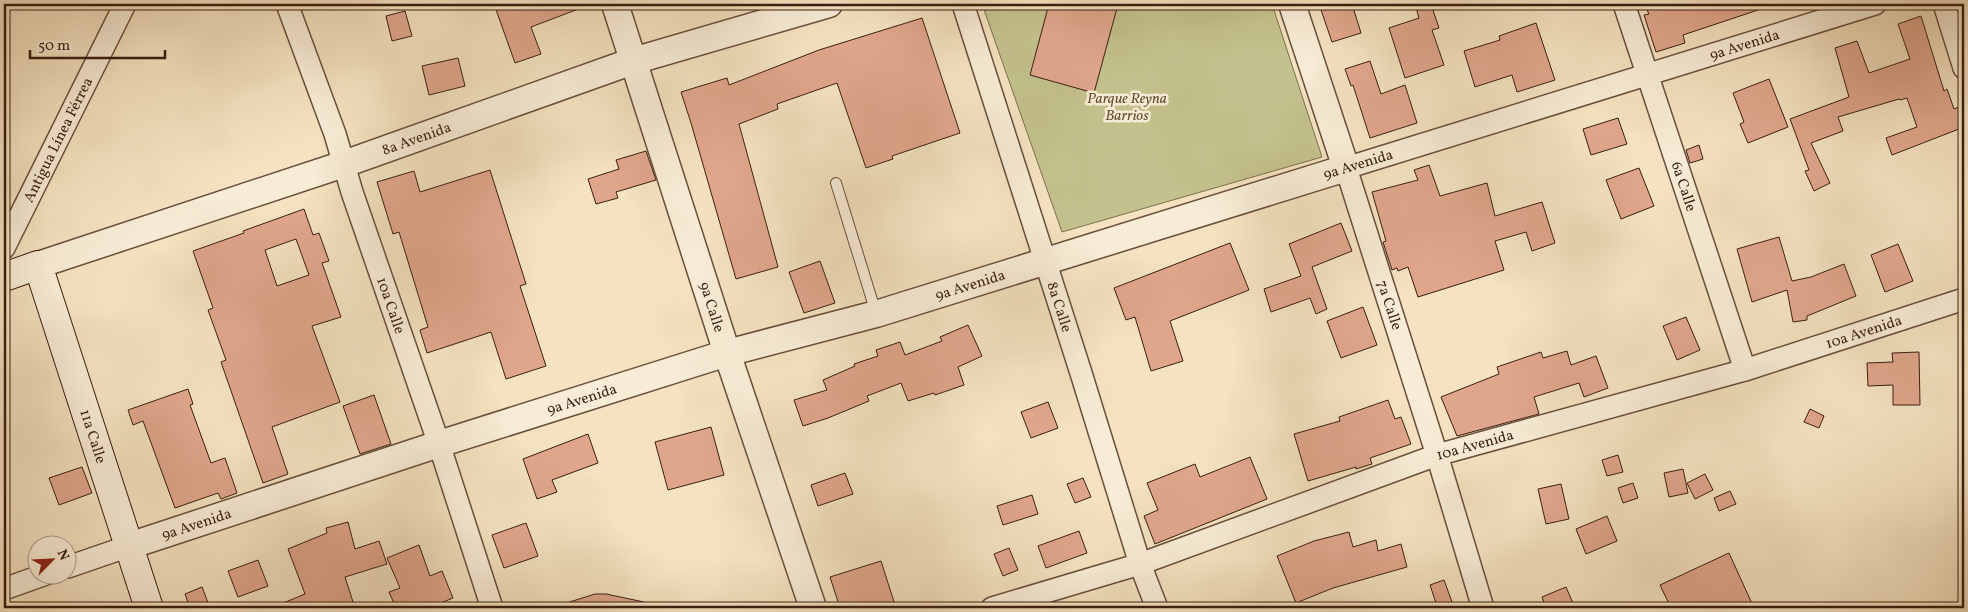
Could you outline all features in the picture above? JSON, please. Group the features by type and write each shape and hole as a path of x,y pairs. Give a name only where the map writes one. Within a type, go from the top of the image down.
{"main road":[{"name":"8a Avenida","path":"4,277 38,265"},
{"name":"11a Calle","path":"38,265 149,608"}],"street":[{"name":"Antigua Línea Férrea","path":"4,248 125,4"},
{"name":"10a Calle","path":"287,4 344,164 492,608"},
{"name":"9a Calle","path":"614,4 812,608"},
{"name":"8a Avenida","path":"38,265 344,164 633,61 829,4"},
{"name":"8a Calle","path":"963,4 1140,564 1156,608"},
{"name":"7a Calle","path":"1292,4 1437,454 1483,608"},
{"name":"6a Calle","path":"1624,4 1745,370"},
{"name":"9a Avenida","path":"78,564 438,444 727,353 876,314 1875,4"},
{"path":"1944,4 1964,68"},
{"name":"10a Avenida","path":"992,608 1140,564 1437,454 1745,370 1964,299"},
{"path":"4,589 28,580"}],"lane":[{"path":"836,183 876,314"}],"green space":[{"name":"Parque Reyna Barrios","path":"982,4 1272,4 1322,157 1062,232"}],"building":[{"path":"494,4 589,5 531,27 541,54 515,63"},
{"path":"1049,4 1103,4 1117,8 1094,93 1030,75"},
{"path":"1319,4 1352,4 1361,33 1332,42"},
{"path":"1415,4 1431,4 1439,28 1432,30 1444,65 1405,78 1389,28 1419,18"},
{"path":"1644,4 1766,4 1767,7 1683,35 1685,43 1656,52 1644,15 1649,14"},
{"path":"405,11 412,36 392,41 386,16"},
{"path":"1921,16 1944,91 1947,89 1954,109 1959,107 1964,120 1964,127 1892,155 1886,138 1917,127 1907,98 1838,117 1843,131 1811,143 1830,183 1814,191 1805,171 1809,170 1790,119 1849,97 1835,48 1857,41 1869,73 1910,59 1898,24"},
{"path":"922,18 960,133 892,156 893,159 866,168 837,83 777,104 778,109 739,124 778,267 736,279 681,92 727,78 729,85 819,50"},
{"path":"1536,23 1555,80 1517,92 1512,75 1475,87 1464,51 1500,40 1499,36"},
{"path":"458,58 465,86 429,95 422,66"},
{"path":"1370,61 1381,94 1405,85 1417,123 1370,138 1353,85 1351,86 1345,69"},
{"path":"1769,79 1788,127 1748,143 1740,124 1744,122 1733,93"},
{"path":"1618,118 1627,144 1591,155 1583,129"},
{"path":"1699,145 1703,159 1690,163 1686,150"},
{"path":"646,151 656,180 616,192 618,198 596,204 588,179 619,169 616,160"},
{"path":"1429,165 1440,196 1487,183 1495,216 1542,202 1555,243 1532,251 1526,232 1495,241 1504,270 1418,297 1408,267 1398,271 1397,268 1392,270 1383,242 1386,241 1372,192 1418,180 1414,170"},
{"path":"1639,168 1654,206 1621,219 1606,180"},
{"path":"490,170 526,284 520,286 546,366 506,379 491,332 427,353 420,330 428,327 399,232 393,234 377,182 414,171 420,192"},
{"path":"304,209 313,235 319,233 329,261 322,263 341,317 312,326 340,402 272,427 288,474 263,483 221,362 226,360 208,310 213,308 193,251 244,233 243,231","holes":["296,239 309,275 277,286 265,250"]},
{"path":"1341,223 1352,251 1312,267 1327,309 1316,314 1310,298 1271,312 1264,289 1301,276 1289,244"},
{"path":"1779,237 1792,281 1811,277 1844,264 1856,296 1807,316 1807,320 1793,322 1787,290 1752,302 1737,249"},
{"path":"1230,243 1249,290 1170,321 1183,361 1151,371 1135,317 1126,320 1114,288"},
{"path":"1898,244 1913,281 1885,292 1871,255"},
{"path":"820,261 835,303 804,313 789,272"},
{"path":"1363,307 1377,345 1341,358 1327,321"},
{"path":"1686,317 1700,350 1677,360 1663,326"},
{"path":"968,325 982,356 958,367 964,385 935,395 934,393 908,401 901,383 867,396 869,401 803,426 794,400 827,390 823,380 855,366 854,364 878,356 876,350 900,342 905,355 942,341 940,337"},
{"path":"1567,351 1571,365 1596,356 1608,388 1584,397 1579,383 1534,397 1539,414 1457,436 1441,397 1499,374 1497,367 1541,352 1543,358"},
{"path":"1919,352 1920,405 1893,405 1893,385 1868,386 1867,363 1893,362 1892,353"},
{"path":"188,389 193,404 190,405 211,463 225,458 237,493 221,499 218,493 175,508 143,421 133,425 128,410"},
{"path":"374,395 391,444 360,454 343,406"},
{"path":"1388,400 1395,419 1401,417 1411,444 1370,458 1372,464 1308,481 1294,434 1340,421 1339,417"},
{"path":"1048,402 1058,428 1031,438 1021,412"},
{"path":"1810,409 1824,416 1819,428 1804,422"},
{"path":"711,427 724,475 668,490 655,442"},
{"path":"588,434 598,463 552,480 557,492 537,499 523,459"},
{"path":"1618,455 1623,472 1607,476 1602,460"},
{"path":"1250,457 1267,499 1155,544 1144,516 1158,510 1147,483 1195,464 1200,477"},
{"path":"82,467 92,493 59,505 49,478"},
{"path":"1683,469 1688,493 1669,497 1664,473"},
{"path":"845,473 853,494 818,506 811,485"},
{"path":"1705,474 1713,490 1695,499 1687,483"},
{"path":"1083,478 1091,497 1075,503 1067,484"},
{"path":"1633,483 1638,498 1623,503 1618,488"},
{"path":"1561,484 1569,519 1546,524 1538,489"},
{"path":"1730,491 1736,504 1719,511 1714,498"},
{"path":"1032,495 1038,514 1003,525 997,506"},
{"path":"1607,516 1617,541 1586,554 1576,529"},
{"path":"348,522 355,549 379,541 387,564 345,577 355,608 271,608 305,594 288,549 327,533 326,528"},
{"path":"526,523 538,556 504,568 492,535"},
{"path":"1079,531 1087,553 1046,568 1038,546"},
{"path":"1349,532 1353,547 1376,540 1378,551 1401,544 1407,567 1333,588 1296,603 1277,556 1314,541"},
{"path":"419,545 430,576 442,571 453,598 428,608 396,608 389,592 400,588 387,558"},
{"path":"1009,548 1018,570 1003,576 994,554"},
{"path":"1729,553 1754,608 1671,608 1660,585"},
{"path":"258,560 268,586 238,597 228,571"},
{"path":"881,561 896,608 840,608 830,577"},
{"path":"1444,580 1452,602 1437,606 1430,585"},
{"path":"202,587 210,608 190,608 185,594"},
{"path":"1566,587 1575,608 1546,608 1542,597"},
{"path":"595,594 606,594 644,602 643,608 561,608 560,605"}]}
